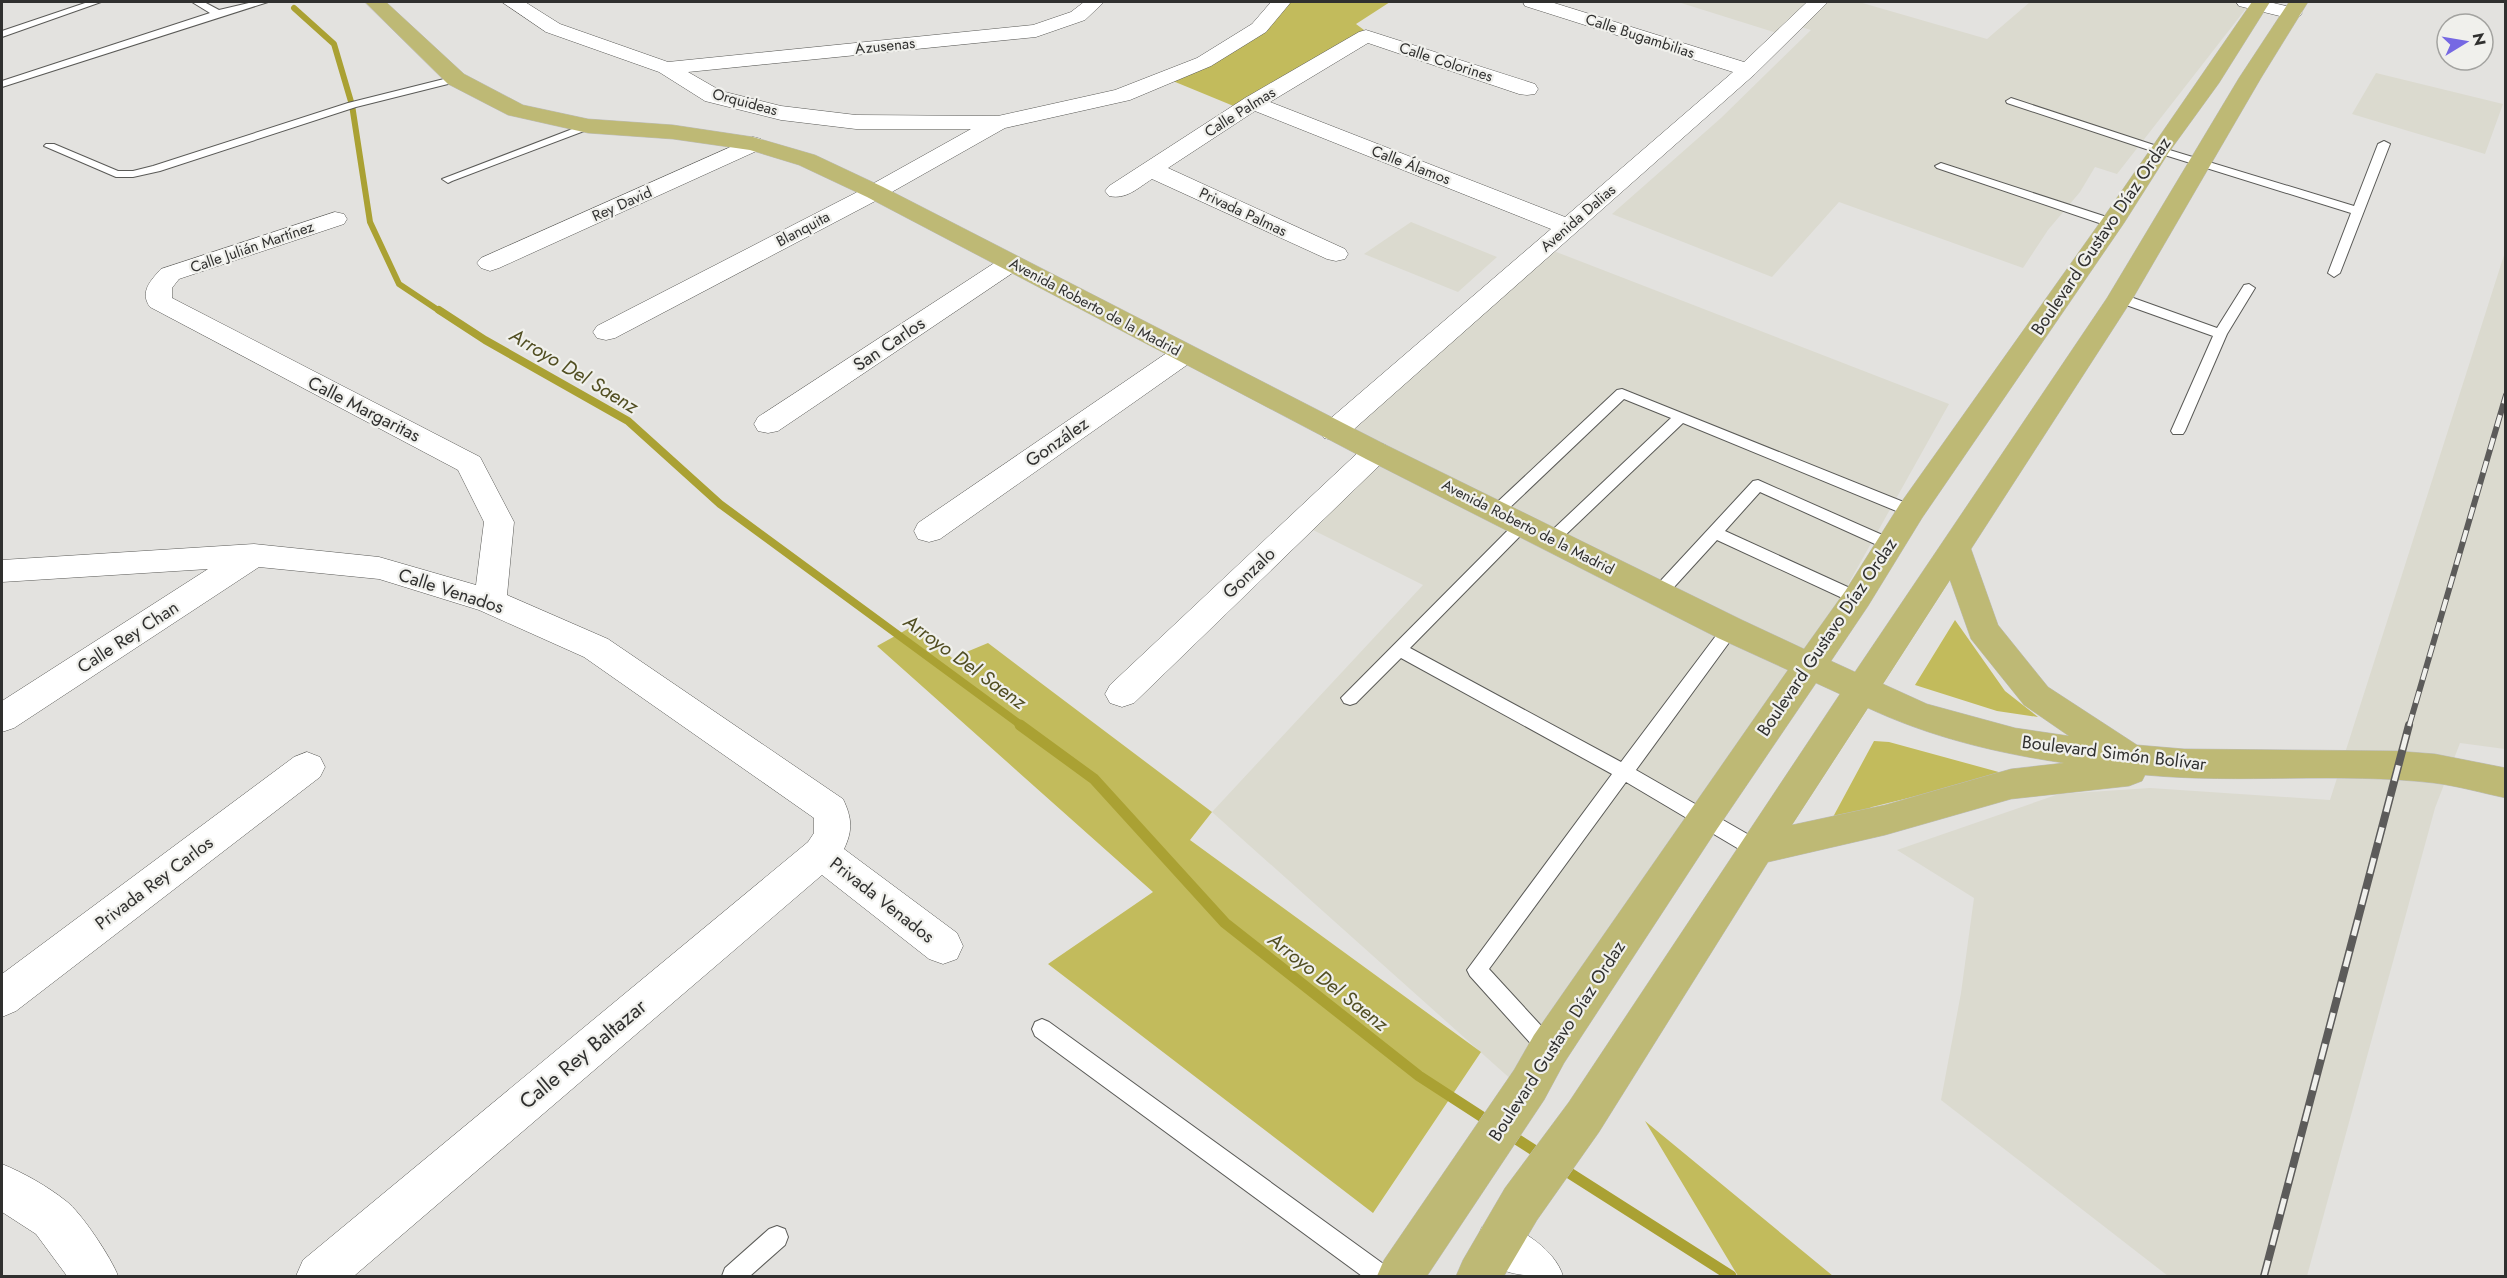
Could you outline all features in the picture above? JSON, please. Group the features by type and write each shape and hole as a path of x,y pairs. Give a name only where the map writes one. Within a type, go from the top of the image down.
{"main road":[{"name":"Avenida Roberto de la Madrid","path":"375,2 456,79 516,110 588,126 673,132 753,144 807,160 875,192 1334,431 1808,666"},
{"name":"Boulevard Gustavo Díaz Ordaz","path":"1400,1276 1704,818 1857,598 1911,511 2112,223 2159,150 2208,83 2255,3"},
{"path":"1488,1260 1521,1204 1584,1117 1860,690 2120,298 2250,78 2295,7"},
{"path":"1955,548 1983,630 2036,696 2132,759"},
{"name":"Boulevard Simón Bolívar","path":"1808,666 1919,716 2015,742 2184,764 2397,766 2435,769 2505,783"},
{"path":"1756,849 1884,820 2011,784 2184,764"}],"street":[{"name":"Orquideas","path":"512,2 553,28 666,68 713,96 780,112 856,122 998,123"},
{"name":"Azusenas","path":"666,68 1036,31 1078,16 1095,2"},
{"path":"998,123 1122,95 1204,62 1259,28 1281,2"},
{"name":"Calle Bugambilias","path":"1532,2 1748,70"},
{"name":"Avenida Dalias","path":"1334,431 1748,70 1814,2"},
{"path":"2255,3 2295,7"},
{"name":"Calle Colorines","path":"1366,36 1527,89"},
{"name":"Calle Palmas","path":"1117,191 1253,103 1366,36"},
{"name":"Calle Álamos","path":"1253,103 1568,227"},
{"name":"Blanquita","path":"606,332 875,192 998,123"},
{"name":"Rey David","path":"490,263 753,144"},
{"name":"Privada Palmas","path":"1150,169 1336,254"},
{"name":"Calle Julián Martínez","path":"170,274 335,219"},
{"name":"San Carlos","path":"768,424 1011,263"},
{"name":"Calle Margaritas","path":"170,274 159,287 159,302 470,464 499,522 490,601"},
{"name":"González","path":"929,531 1184,354"},
{"name":"Gonzalo","path":"1122,694 1376,452"},
{"name":"Calle Venados","path":"2,572 254,555 379,568 490,601 596,648 830,810 828,838"},
{"name":"Calle Rey Chan","path":"2,718 254,555"},
{"name":"Privada Rey Carlos","path":"2,999 307,767"},
{"name":"Privada Venados","path":"828,838 943,946"},
{"name":"Calle Rey Baltazar","path":"319,1276 828,838"},
{"path":"2,1186 52,1218 95,1276"},
{"path":"1488,1260 1540,1276"}],"lane":[{"path":"2,33 96,2"},
{"path":"196,2 218,13"},
{"path":"2,84 218,13 263,2"},
{"path":"50,146 116,174 134,174 156,169 352,105 456,79"},
{"path":"2011,101 2159,150 2358,211"},
{"path":"448,179 588,126"},
{"path":"2334,273 2385,144"},
{"path":"1941,166 2112,223"},
{"path":"2178,431 2220,334 2249,288"},
{"path":"2120,298 2220,334"},
{"path":"1497,511 1622,393 1911,511"},
{"path":"1552,539 1681,417"},
{"path":"1659,593 1758,486 1892,545"},
{"path":"1350,698 1523,524"},
{"path":"1716,533 1857,598"},
{"path":"1539,1067 1478,970 1730,629"},
{"path":"1399,649 1624,772 1756,849"},
{"path":"1042,1029 1381,1276"},
{"path":"733,1276 777,1237"}],"shaded area":[{"path":"1285,2 1390,2 1356,24 1364,30 1236,107 1168,79 1277,11"},
{"path":"1678,2 1859,2 1987,39 2030,2 2231,2 2248,6 2117,174 2095,167 2080,192 2048,230 2023,268 1839,202 1772,277 1612,214 1721,118 1811,30 1801,27 1790,37"},
{"path":"2376,73 2503,104 2485,154 2352,114"},
{"path":"1411,222 1497,257 1458,292 1364,254"},
{"path":"1546,248 1949,404 1803,665 1514,1082 1212,812 1423,585 1311,529 1379,459 1333,435"},
{"path":"2505,252 2505,749 2460,743 2435,808 2307,1276 2168,1276 1941,1100 1961,993 1974,898 1897,850 2059,794 2150,788 2330,800"},
{"path":"1955,620 2005,691 2038,717 1997,711 1915,685"},
{"path":"915,625 952,658 988,643 1212,812 1190,840 1481,1052 1373,1213 1048,964 1153,892 877,646"},
{"path":"1874,741 1889,742 2006,774 1872,807 1826,830"},
{"path":"1645,1121 1833,1276 1738,1276"}],"waterway":[{"name":"Arroyo Del Saenz","path":"294,8 334,44 352,105 370,222 399,284 441,312"},
{"name":"Arroyo Del Saenz","path":"439,310 485,340 628,421 720,504 1022,726"},
{"name":"Arroyo Del Saenz","path":"1020,725 1094,779 1225,923 1419,1076 1490,1122"},
{"name":"Arroyo Del Saenz","path":"1507,1133 1543,1156"},
{"name":"Arroyo Del Saenz","path":"1560,1167 1731,1276"}],"railway":[{"path":"2409,726 2506,395"},
{"path":"2264,1276 2409,725"}]}
